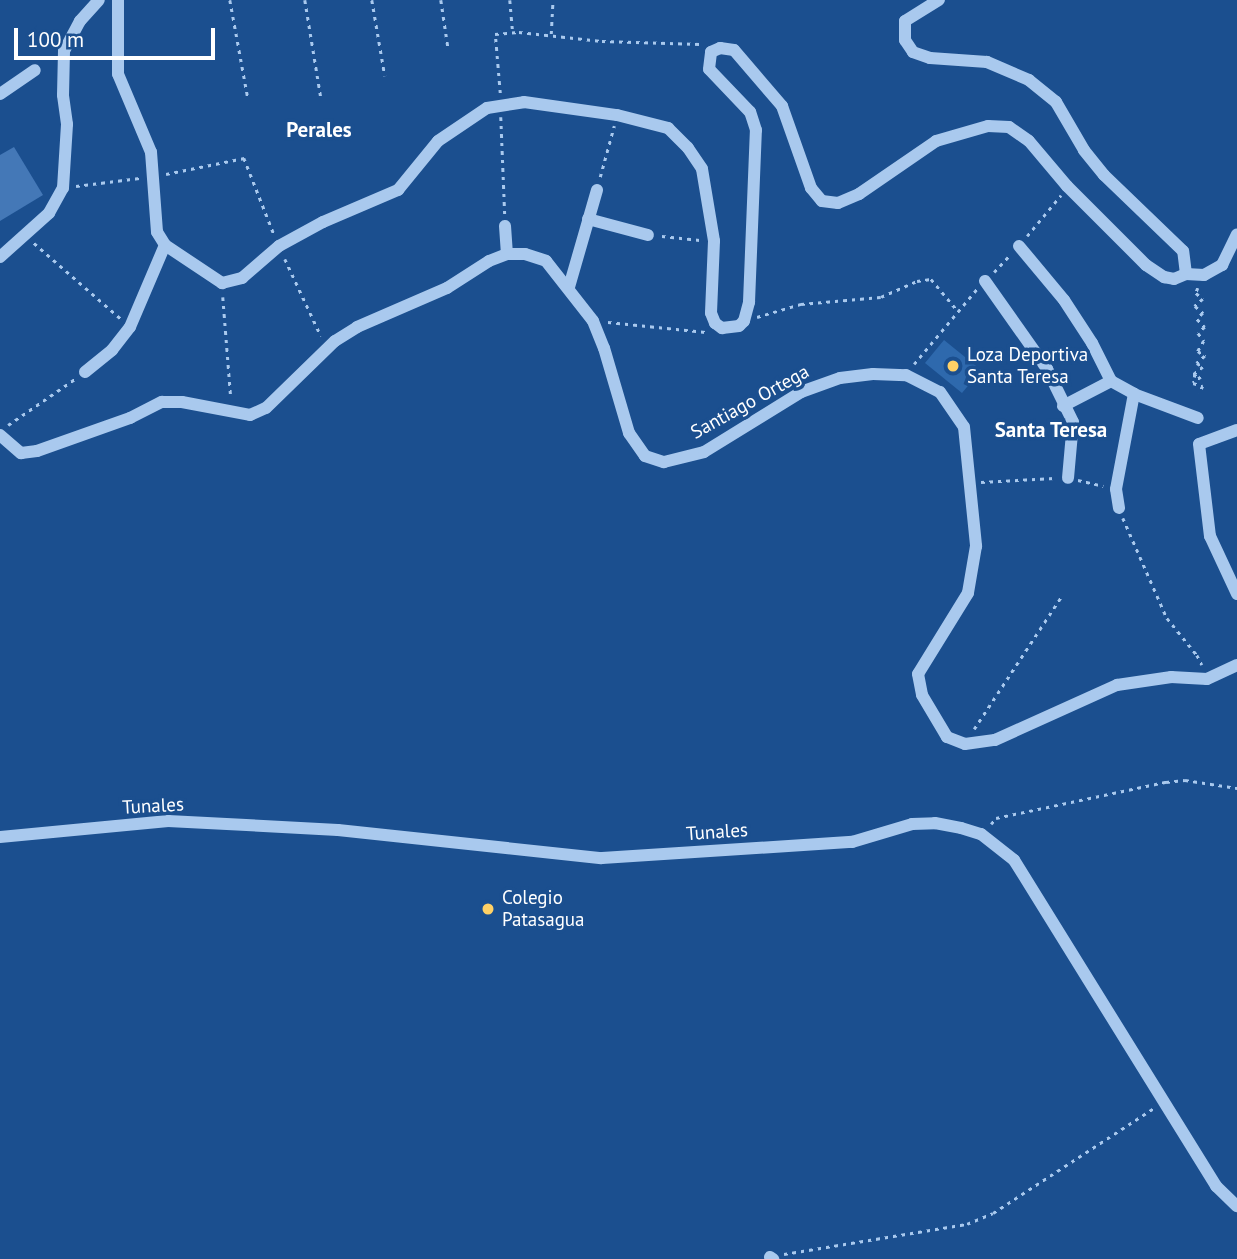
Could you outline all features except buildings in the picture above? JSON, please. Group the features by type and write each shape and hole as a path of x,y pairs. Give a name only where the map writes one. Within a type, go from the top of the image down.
{"street":[{"path":"0,257 49,213 62,188 67,124 62,95 64,51 80,20 99,0"},
{"path":"118,0 118,74 152,152 157,232 165,245 222,283 242,278 279,246 323,222 397,190 438,141 487,108 524,102 617,115 668,128 688,148 702,169 714,242 711,313 715,323 722,328 732,328 744,321 749,302 756,130 750,112 709,69 711,52 720,48 734,50 782,106 811,188 822,201 838,203 859,194 936,141 988,126 1009,127 1029,141 1067,186 1146,265 1164,277 1174,279 1186,274 1204,275 1222,265 1237,234"},
{"path":"939,0 905,21 905,40 913,52 930,58 987,62 1029,80 1056,102 1084,150 1104,175 1183,251 1186,274"},
{"path":"0,94 35,70"},
{"path":"569,287 597,190"},
{"path":"589,219 648,235"},
{"path":"0,433 21,453 130,418 162,402 182,402 250,415 266,408 335,341 357,327 447,288 489,261 507,254 505,226"},
{"path":"85,372 112,350 130,327 165,245"},
{"path":"1019,246 1065,300 1092,342 1111,381 1134,394 1198,418"},
{"name":"Santiago Ortega","path":"507,254 525,254 546,261 569,287 593,321 604,348 629,433 645,456 664,463 704,452 801,392 840,378 873,374 906,375 940,392 959,416 966,440 976,546 968,593 918,674 922,695 947,737 965,744"},
{"path":"985,281 1047,369 1073,422 1068,478"},
{"path":"1063,406 1111,381"},
{"path":"1119,508 1116,489 1134,394"},
{"path":"1237,430 1199,444 1210,536 1237,594"},
{"path":"965,744 995,740 1116,685 1171,677 1208,679 1237,664"},
{"name":"Tunales","path":"0,836 168,821 338,830 602,858 852,842 912,824 935,823 981,834 1014,860 1216,1186 1237,1206"}],"path":[{"path":"230,0 248,98"},
{"path":"304,0 321,98"},
{"path":"372,0 385,76"},
{"path":"441,0 448,47"},
{"path":"510,0 513,32"},
{"path":"551,34 553,0"},
{"path":"505,226 501,104 495,34 513,32 602,41 697,43 711,52"},
{"path":"597,190 617,115"},
{"path":"62,188 153,176 244,158"},
{"path":"23,234 130,327"},
{"path":"648,235 714,242"},
{"path":"1199,393 1203,386 1194,383 1201,377 1193,374 1203,367 1197,363 1205,356 1198,351 1203,341 1198,333 1205,327 1197,319 1203,313 1195,306 1203,299 1196,293 1204,275"},
{"path":"744,321 801,304 881,297 917,281 931,279 957,310"},
{"path":"222,283 232,411"},
{"path":"593,321 702,334 715,323"},
{"path":"0,433 85,372"},
{"path":"969,482 1068,478 1116,489"},
{"path":"1119,508 1167,618 1197,655 1208,679"},
{"path":"965,744 1061,597"},
{"path":"981,834 996,818 1166,782 1185,780 1237,788"},
{"path":"772,1258 967,1224 993,1213 1162,1102"}],"shaded area":[{"name":"Loza Deportiva Santa Teresa","path":"944,340 981,370 962,393 925,363"}],"place":[{"name":"Loza Deportiva Santa Teresa","path":"953,366"},
{"name":"Colegio Patasagua","path":"488,909"}],"district":[{"name":"Perales","path":"319,130"},
{"name":"Santa Teresa","path":"1051,430"}]}
